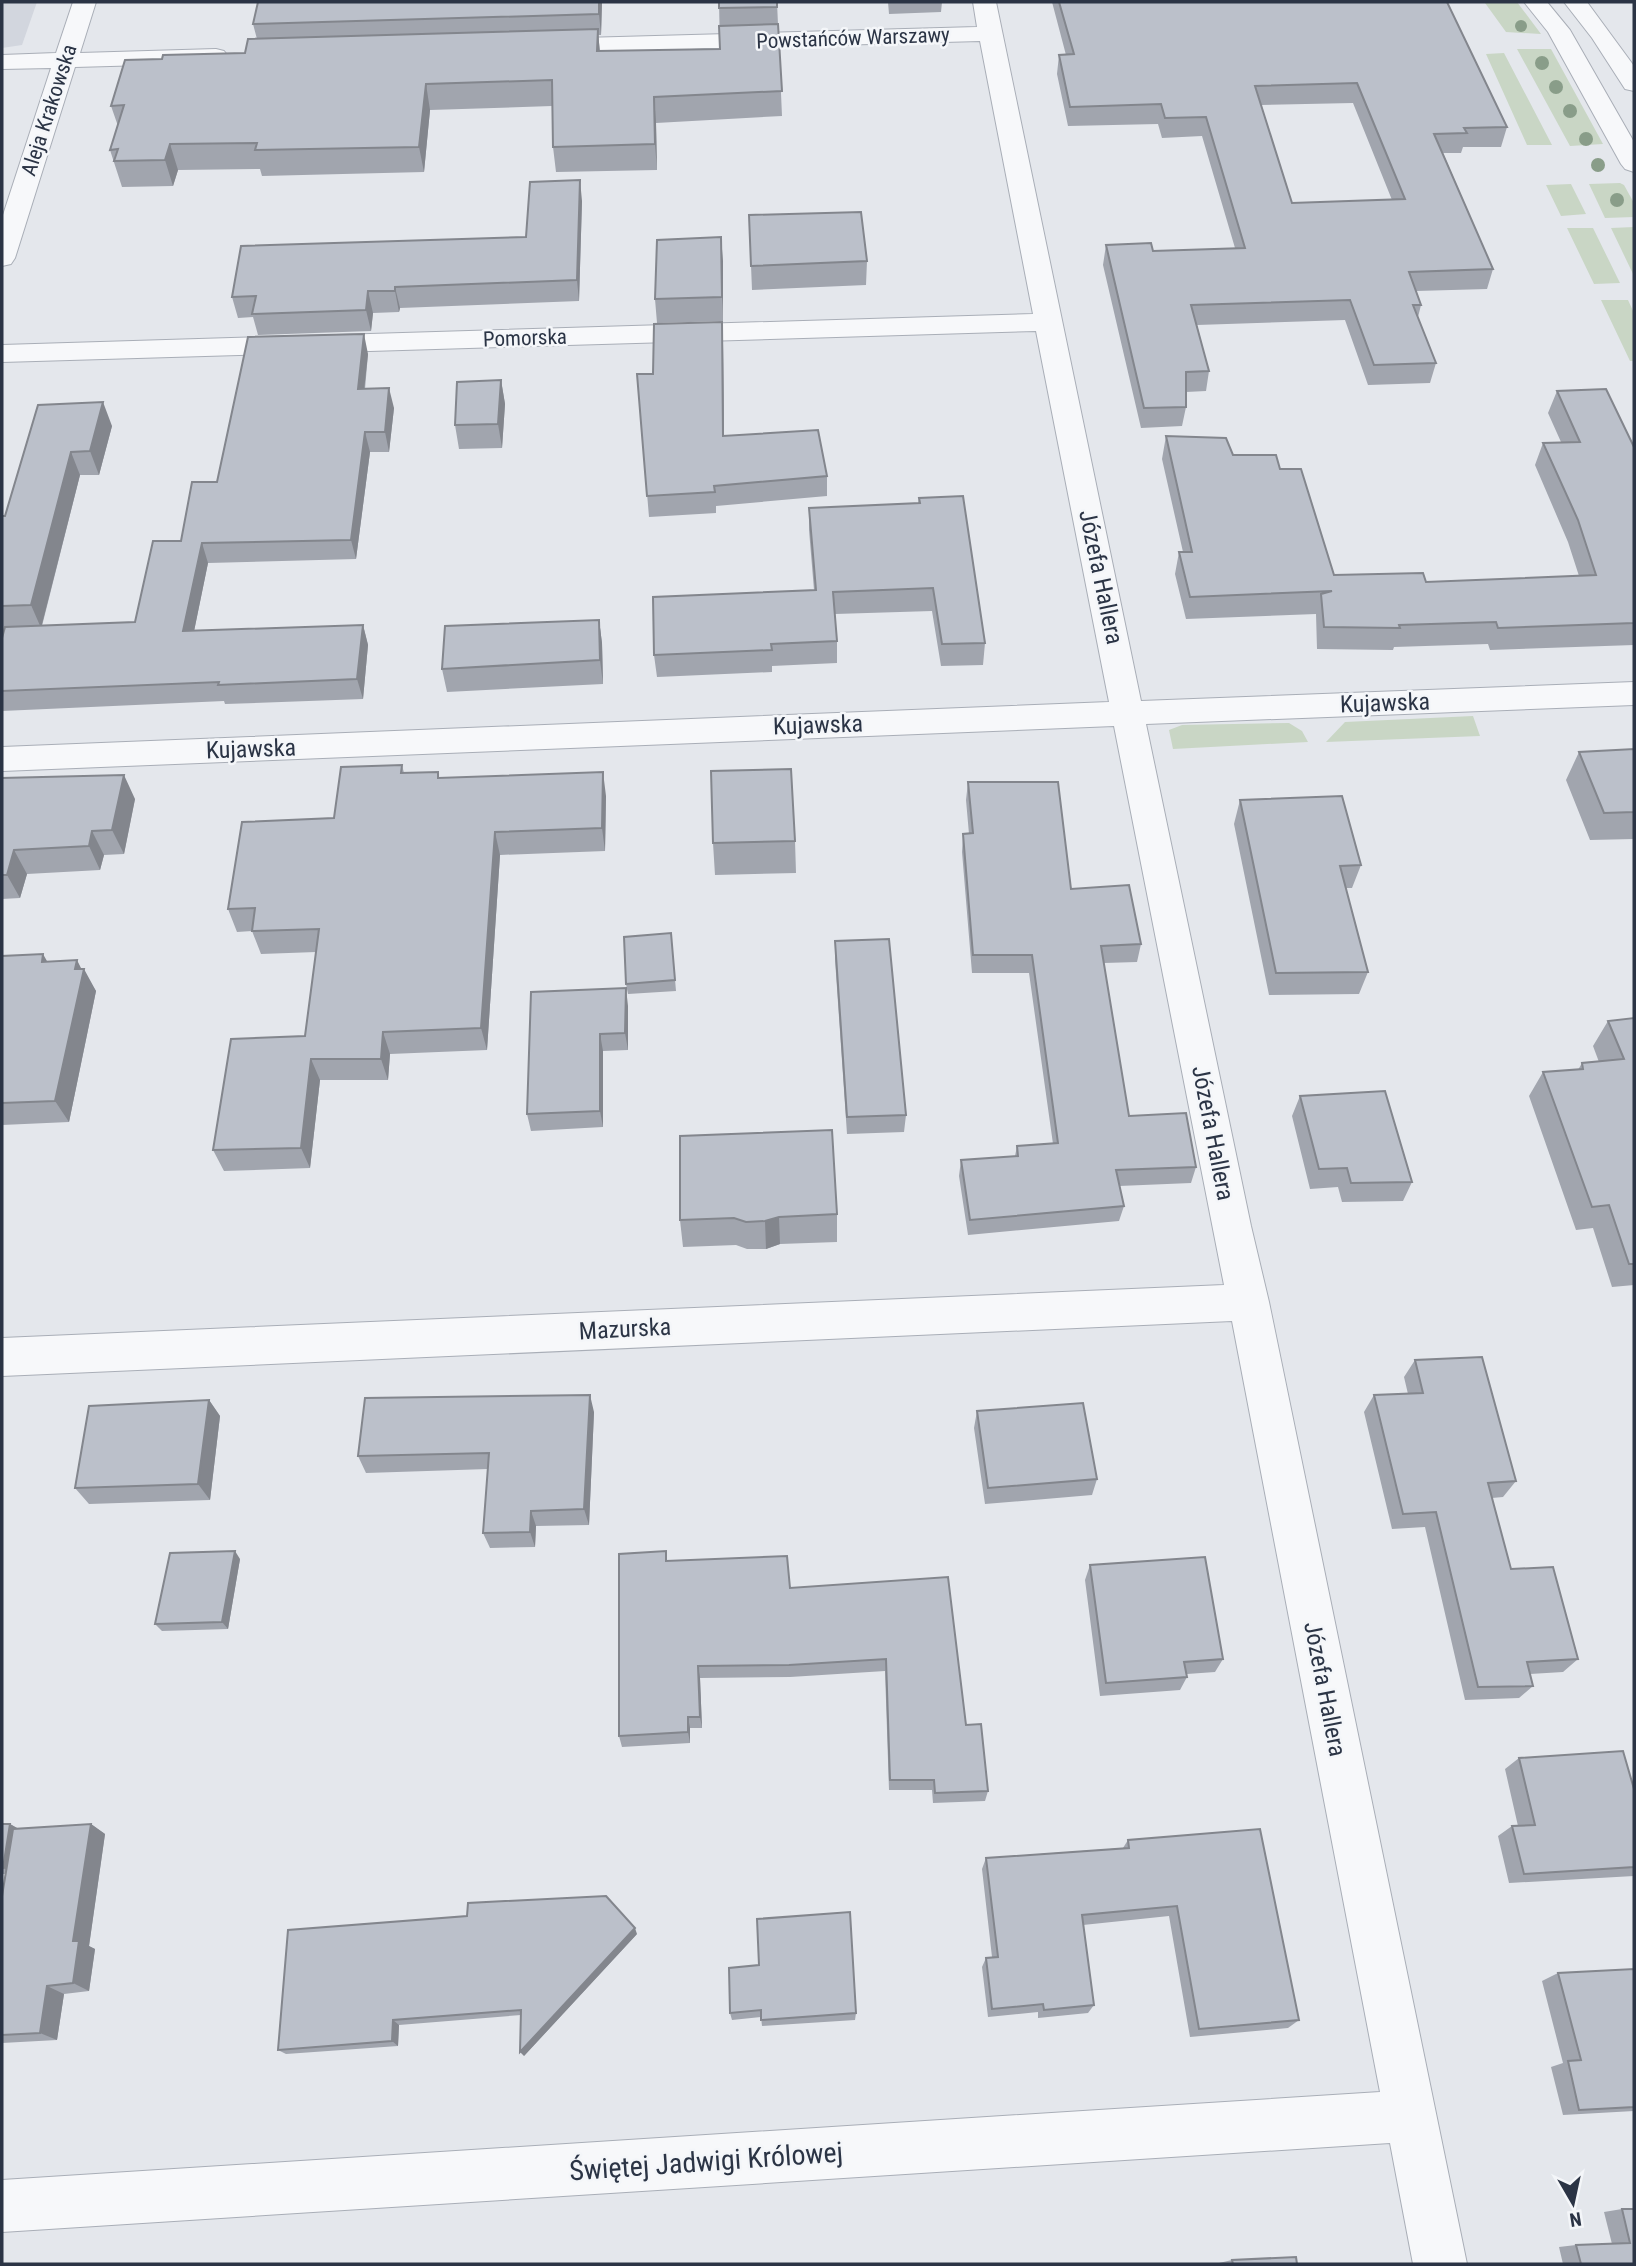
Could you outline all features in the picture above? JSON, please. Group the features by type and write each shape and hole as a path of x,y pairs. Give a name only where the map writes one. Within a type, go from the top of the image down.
{"street":[{"name":"Aleja Krakowska","path":"2,258 83,2"},
{"path":"1535,2 1558,30 1634,164"},
{"path":"1575,2 1601,34 1634,84"},
{"name":"Powstańców Warszawy","path":"530,47 988,18"},
{"name":"Józefa Hallera","path":"988,18 1228,1213 1249,1302 1440,2264"},
{"path":"2,62 241,55"},
{"name":"Pomorska","path":"2,354 1049,322"},
{"name":"Kujawska","path":"2,759 1634,693"},
{"name":"Mazurska","path":"2,1357 1249,1302"},
{"name":"Świętej Jadwigi Królowej","path":"2,2206 1410,2116"}],"shaded area":[{"path":"2,2 37,2 22,45 2,48"}],"green space":[{"path":"1517,2 1541,34 1506,32 1485,3"},
{"path":"1517,49 1551,49 1603,144 1570,146"},
{"path":"1504,53 1552,145 1527,145 1486,54"},
{"path":"1571,184 1586,214 1561,216 1546,185"},
{"path":"1589,184 1624,185 1634,203 1634,217 1605,218"},
{"path":"1634,227 1634,276 1611,228"},
{"path":"1567,228 1593,228 1620,283 1594,284"},
{"path":"1601,300 1628,300 1634,313 1634,361 1630,361"},
{"path":"1473,716 1480,736 1326,742 1345,722"},
{"path":"1289,723 1302,731 1308,742 1173,749 1169,730 1182,725"}],"building":[{"path":"258,2 599,2 599,14 253,24"},
{"path":"719,2 777,2 777,7 719,8"},
{"path":"1059,2 1447,2 1507,127 1464,128 1467,133 1434,134 1493,269 1409,272 1421,305 1413,305 1436,363 1374,365 1350,300 1191,305 1209,371 1186,372 1186,407 1144,408 1106,245 1151,243 1153,251 1245,248 1206,117 1165,118 1161,104 1070,107 1059,55 1074,54","holes":["1357,83 1405,199 1292,203 1255,86"]},
{"path":"778,24 782,91 654,97 655,144 553,147 552,80 426,84 419,147 255,150 257,143 170,144 165,160 114,161 118,149 110,150 124,105 111,106 125,60 162,59 163,55 245,53 248,39 598,29 597,51 720,49 719,26"},
{"path":"580,180 577,280 395,287 395,291 368,291 366,310 252,314 256,296 232,297 241,246 526,237 530,182"},
{"path":"861,212 867,261 751,266 749,215"},
{"path":"721,237 722,297 655,299 657,240"},
{"path":"722,322 723,436 818,430 827,476 714,486 715,492 647,496 637,374 653,374 654,324"},
{"path":"364,334 358,389 389,388 385,432 365,432 351,540 202,543 183,631 363,625 357,679 2,691 2,638 5,627 135,622 153,541 181,541 192,482 217,482 248,337"},
{"path":"501,380 498,424 455,425 457,382"},
{"path":"1606,389 1634,447 1634,623 1498,628 1496,622 1399,625 1400,628 1324,627 1321,594 1332,591 1190,597 1179,552 1192,552 1166,436 1226,438 1233,455 1276,455 1280,469 1301,469 1334,575 1423,573 1426,582 1596,575 1578,520 1543,443 1580,442 1557,391"},
{"path":"103,402 90,451 71,452 31,605 2,606 2,516 5,516 38,405"},
{"path":"963,496 985,643 942,644 933,588 833,592 837,641 771,644 772,650 654,655 653,597 816,590 809,508 920,503 919,498"},
{"path":"599,620 600,660 442,669 445,626"},
{"path":"1634,749 1634,812 1604,813 1579,752"},
{"path":"402,765 401,773 438,772 438,778 603,772 602,828 495,832 481,1028 383,1032 381,1059 311,1059 301,1148 213,1150 231,1039 305,1036 319,929 252,931 255,908 228,909 242,822 334,818 341,767"},
{"path":"791,769 795,841 713,843 711,771"},
{"path":"124,775 112,830 92,831 89,846 14,850 7,875 2,875 2,778"},
{"path":"968,782 1058,782 1071,889 1129,885 1141,944 1101,946 1129,1116 1186,1113 1196,1167 1116,1170 1124,1206 970,1220 961,1160 1018,1156 1017,1146 1058,1143 1032,955 973,955 963,834 973,833"},
{"path":"1342,796 1361,865 1340,866 1368,972 1276,973 1240,800"},
{"path":"671,933 675,980 626,984 624,937"},
{"path":"889,939 906,1115 847,1117 835,941"},
{"path":"43,954 42,962 77,960 75,969 84,969 55,1101 2,1103 2,956"},
{"path":"626,988 625,1033 600,1034 600,1111 527,1114 531,992"},
{"path":"1634,1018 1634,1264 1629,1264 1609,1205 1592,1207 1543,1072 1583,1069 1582,1063 1624,1059 1608,1021"},
{"path":"1385,1091 1412,1182 1351,1183 1347,1168 1319,1169 1300,1096"},
{"path":"832,1130 837,1214 746,1222 734,1218 680,1220 680,1136"},
{"path":"1482,1357 1516,1481 1488,1483 1511,1569 1553,1567 1578,1659 1527,1662 1533,1686 1478,1687 1436,1512 1403,1514 1374,1395 1423,1393 1415,1360"},
{"path":"590,1395 584,1509 531,1511 530,1532 483,1533 489,1453 358,1456 365,1398"},
{"path":"209,1400 198,1484 75,1488 89,1406"},
{"path":"1083,1403 1097,1479 988,1488 977,1411"},
{"path":"235,1551 222,1622 155,1624 170,1553"},
{"path":"666,1551 666,1561 787,1556 790,1588 948,1577 966,1725 981,1724 988,1791 935,1793 934,1780 890,1780 886,1659 789,1665 698,1666 700,1717 688,1717 688,1732 619,1736 619,1554"},
{"path":"1205,1557 1223,1659 1184,1662 1187,1677 1106,1683 1090,1565"},
{"path":"1623,1751 1634,1789 1634,1867 1524,1874 1512,1826 1535,1825 1519,1758"},
{"path":"2,1824 10,1824 3,1868 2,1868"},
{"path":"91,1824 73,1941 79,1941 73,1983 47,1986 40,2033 2,2035 2,1896 13,1829"},
{"path":"1260,1829 1299,2020 1199,2029 1177,1906 1082,1915 1094,2005 1044,2010 1043,2004 992,2009 986,1958 998,1957 986,1858 1129,1848 1128,1840"},
{"path":"606,1896 635,1928 520,2052 521,2010 393,2020 392,2041 278,2050 288,1930 467,1916 468,1903"},
{"path":"850,1912 856,2013 761,2020 761,2010 730,2013 729,1968 759,1965 757,1919"},
{"path":"1634,1969 1634,2107 1579,2110 1568,2061 1581,2060 1558,1973"},
{"path":"1622,2209 1634,2209 1634,2264 1581,2264 1576,2245 1630,2243"},
{"path":"1296,2257 1297,2264 1233,2264 1232,2260"}]}
